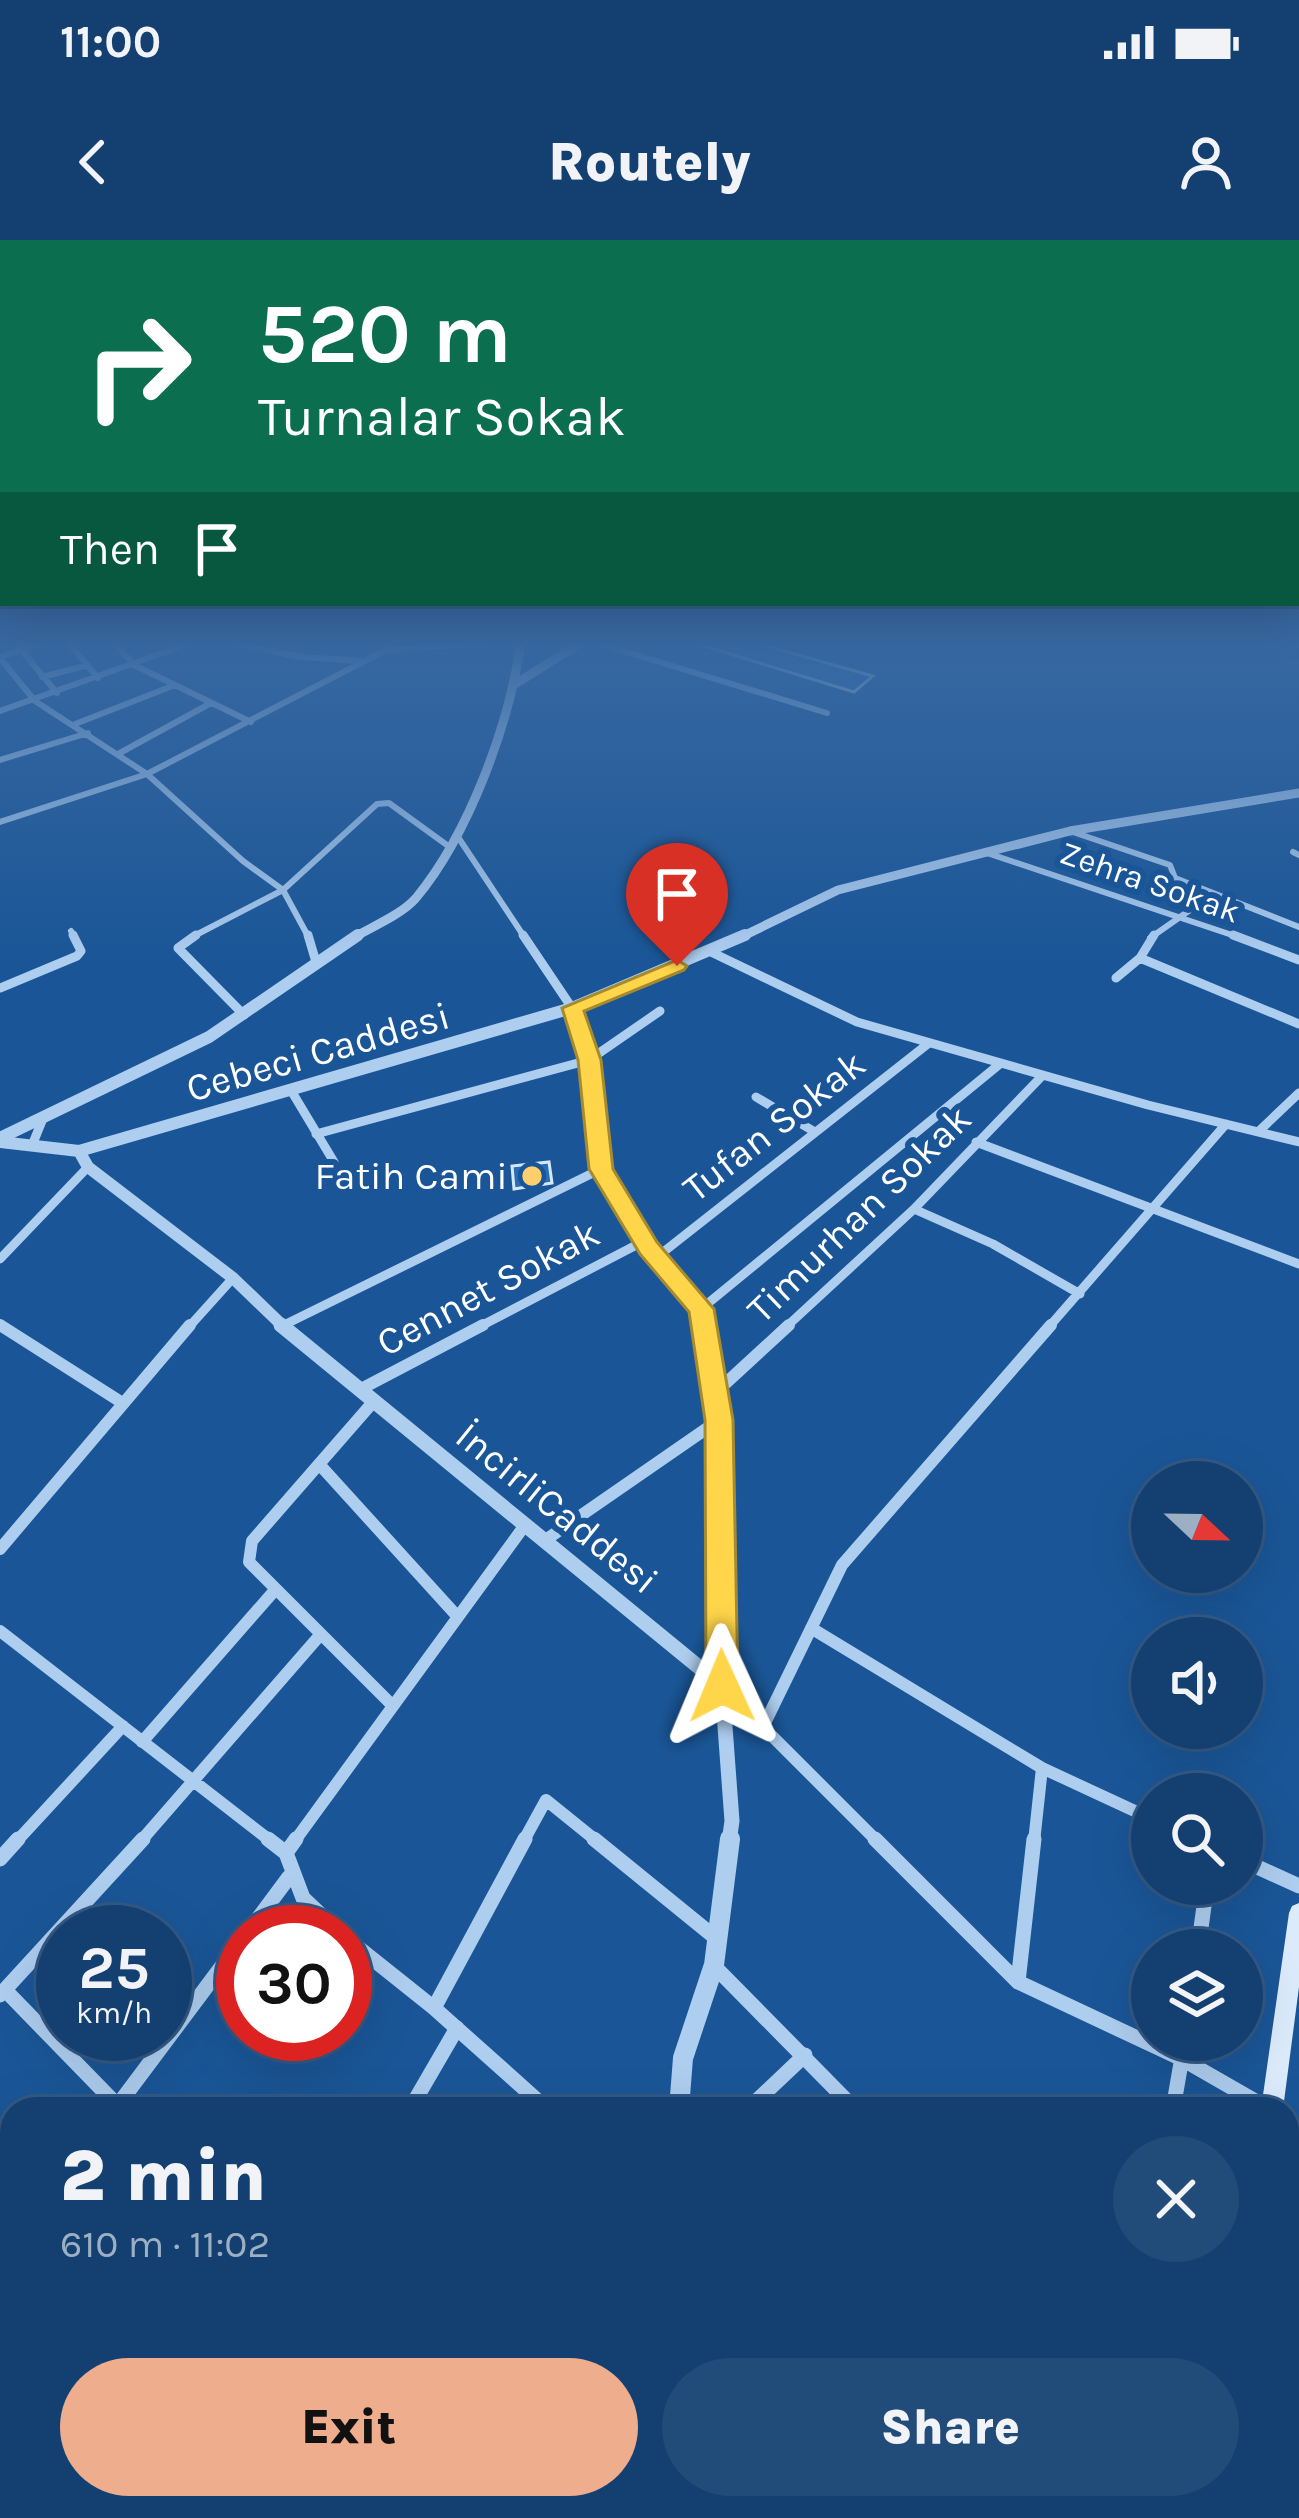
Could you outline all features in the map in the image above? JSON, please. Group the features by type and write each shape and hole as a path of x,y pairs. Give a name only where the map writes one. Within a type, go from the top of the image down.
{"main road":[{"path":"1272,2097 1293,1990 1299,1912"}],"street":[{"path":"0,760 41,747"},
{"path":"108,747 148,774 243,861 283,890 308,933 316,962"},
{"path":"118,754 130,747"},
{"path":"0,822 148,774 201,747"},
{"path":"0,1140 171,1058 244,1016 316,962 412,902 454,843 489,747"},
{"name":"Cebeci Caddesi","path":"79,1151 572,1008 711,952 838,890 1070,831 1299,793"},
{"path":"244,1016 178,948 283,890 372,807 389,803 454,843 572,1008 590,1060 601,1169 644,1240 701,1309 719,1420 722,1686 732,1822 714,1965 682,2058 680,2097"},
{"path":"1070,831 1170,865 1175,878 1299,928"},
{"name":"Zehra Sokak","path":"984,852 1180,915 1299,960"},
{"path":"1116,978 1140,958 1147,940 1214,894"},
{"path":"0,988 77,956 81,951 71,931"},
{"path":"711,952 857,1022 1299,1142"},
{"path":"1140,958 1299,1024"},
{"path":"316,1134 590,1060 660,1011"},
{"name":"Tufan Sokak","path":"657,1257 929,1043"},
{"path":"701,1309 1001,1063"},
{"name":"Timurhan Sokak","path":"714,1394 914,1209 1043,1076"},
{"path":"292,1092 334,1162"},
{"path":"1258,1132 1299,1093"},
{"path":"756,1097 815,1132"},
{"path":"33,1143 44,1116"},
{"path":"763,1727 842,1565 1226,1124"},
{"path":"0,1140 79,1151"},
{"path":"976,1142 1299,1264"},
{"name":"İncirliCaddesi","path":"79,1151 88,1167 232,1277 282,1326 722,1686"},
{"path":"0,1258 88,1167"},
{"path":"282,1326 601,1169"},
{"path":"914,1209 993,1244 1080,1294"},
{"name":"Cennet Sokak","path":"359,1390 644,1240"},
{"path":"0,1549 232,1277"},
{"path":"0,1325 121,1402"},
{"path":"374,1401 252,1541 248,1553 249,1562 275,1590 391,1704"},
{"path":"544,1540 719,1420"},
{"path":"319,1464 457,1616"},
{"path":"309,1905 289,1877 286,1852 525,1525"},
{"path":"142,1742 275,1590"},
{"path":"812,1628 1042,1768 1131,1809"},
{"path":"0,1630 286,1852"},
{"path":"106,2097 2,1992 197,1780 321,1634"},
{"path":"722,1686 1018,1982 1131,2036"},
{"path":"0,1859 123,1726"},
{"path":"1018,1982 1042,1768"},
{"path":"434,2008 546,1800 717,1940"},
{"path":"1263,1870 1299,1886"},
{"path":"268,1905 289,1877"},
{"path":"372,1958 534,2097"},
{"path":"714,1965 844,2097"},
{"path":"124,2097 216,1974"},
{"path":"417,2097 457,2028"},
{"path":"761,2097 806,2055"},
{"path":"1175,2097 1182,2061"},
{"path":"1184,2061 1248,2097"}],"building":[{"name":"Fatih Cami","path":"549,1162 552,1183 514,1189 512,1166"}],"place":[{"name":"Fatih Cami","path":"532,1176"}],"route":[{"path":"677,966 572,1008 590,1060 601,1169 649,1248 701,1309 719,1420 722,1686"}]}
